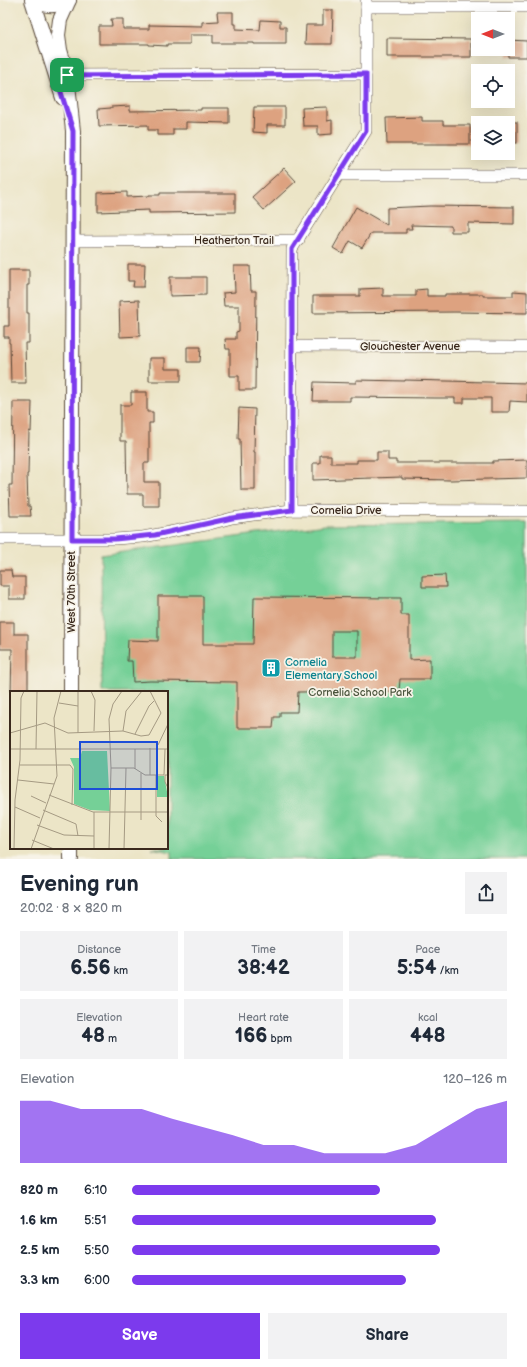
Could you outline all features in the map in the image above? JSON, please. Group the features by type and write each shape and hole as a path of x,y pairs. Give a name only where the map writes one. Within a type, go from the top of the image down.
{"street":[{"path":"34,0 44,5 54,6 69,0"},
{"name":"West 70th Street","path":"34,0 62,75"},
{"name":"West 70th Street","path":"69,0 60,20 58,35 62,75 73,131 71,691"},
{"path":"292,510 292,249 366,131 366,3 527,7"},
{"path":"62,75 366,74"},
{"path":"339,175 527,175"},
{"name":"Heatherton Trail","path":"72,241 299,240"},
{"name":"Glouchester Avenue","path":"292,346 527,347"},
{"name":"Cornelia Drive","path":"0,539 115,539 155,535 232,518 292,510 527,511"}],"green space":[{"name":"Cornelia School Park","path":"527,523 527,859 172,859 172,852 156,849 168,849 168,691 102,691 101,555 325,525"}],"building":[{"path":"323,10 333,10 332,44 305,44 306,25 323,25"},
{"path":"217,12 233,12 233,24 236,24 236,29 260,30 261,20 280,21 280,27 286,27 286,44 213,43 213,35 190,35 190,44 167,44 167,46 149,44 99,44 99,26 112,26 111,19 123,19 123,29 149,29 149,25 202,26 202,22 218,21"},
{"path":"387,38 471,39 471,57 387,57"},
{"path":"515,40 527,41 527,57 508,57 515,56"},
{"path":"130,106 130,111 229,108 229,123 186,122 186,129 173,129 173,135 157,135 157,130 148,130 148,125 99,126 98,109"},
{"path":"254,107 285,107 285,125 267,125 267,133 253,132"},
{"path":"327,107 327,121 332,120 332,134 318,135 318,126 303,126 302,108"},
{"path":"422,117 422,121 443,121 443,125 470,125 470,144 387,144 386,118"},
{"path":"515,122 517,122 517,143 515,143"},
{"path":"284,168 296,181 264,210 252,197"},
{"path":"127,192 127,197 160,195 160,193 235,193 235,212 149,213 149,210 98,212 98,193"},
{"path":"430,206 514,207 514,224 468,223 468,232 451,232 451,226 411,225 412,229 406,229 406,233 371,233 362,248 350,241 343,254 333,248 356,207 387,225 387,208"},
{"path":"128,264 145,264 144,287 133,287 134,281 128,281"},
{"path":"234,266 250,266 251,291 256,291 255,390 239,390 239,376 230,376 230,349 226,349 225,339 236,339 236,332 239,331 239,306 224,306 223,293 235,292"},
{"path":"9,270 29,270 29,285 27,285 27,313 29,313 29,343 25,343 26,383 11,383 10,343 9,337 4,337 4,326 9,326"},
{"path":"170,277 206,277 206,295 170,296"},
{"path":"383,288 383,296 416,296 416,290 427,289 427,296 445,296 445,294 483,294 483,296 513,296 513,291 527,292 527,313 313,313 313,296 360,296 360,289"},
{"path":"139,300 140,336 120,337 119,301"},
{"path":"187,347 201,347 200,362 187,362"},
{"path":"149,358 165,358 165,369 181,369 181,381 149,381"},
{"path":"356,380 527,383 527,402 510,401 509,412 491,412 491,398 464,398 464,403 455,403 455,398 350,397 350,401 313,401 314,382 356,383"},
{"path":"131,392 147,392 147,412 153,412 153,423 149,423 149,463 144,463 144,482 159,482 159,506 143,506 143,494 127,494 126,441 120,441 120,405 131,405"},
{"path":"13,402 32,402 27,474 28,506 30,506 31,516 10,516 9,485 12,485"},
{"path":"239,408 255,409 255,490 241,490 240,439 238,439"},
{"path":"377,452 388,452 388,460 396,460 396,463 493,463 493,461 527,460 527,478 451,480 402,479 402,477 313,480 313,463 320,463 320,455 331,455 331,463 357,463 357,460 377,460"},
{"path":"0,570 11,570 12,577 25,577 25,599 9,599 9,586 0,586"},
{"path":"445,575 446,587 422,587 422,576"},
{"name":"Cornelia Elementary School","path":"158,596 203,596 203,644 253,644 254,597 401,598 401,615 409,615 409,660 430,659 430,679 400,679 399,691 298,692 297,712 280,712 280,717 274,717 273,728 237,728 237,682 133,682 132,661 127,661 128,640 158,641","holes":["332,631 357,631 357,657 332,657"]},
{"path":"0,622 14,622 14,634 28,634 28,691 11,691 12,649 0,649"}],"place":[{"name":"Cornelia Elementary School","path":"271,668"}],"route":[{"path":"366,74 366,131 292,249 292,510 232,518 155,535 115,539 72,539 73,131 56,76 67,75 366,74"}]}
